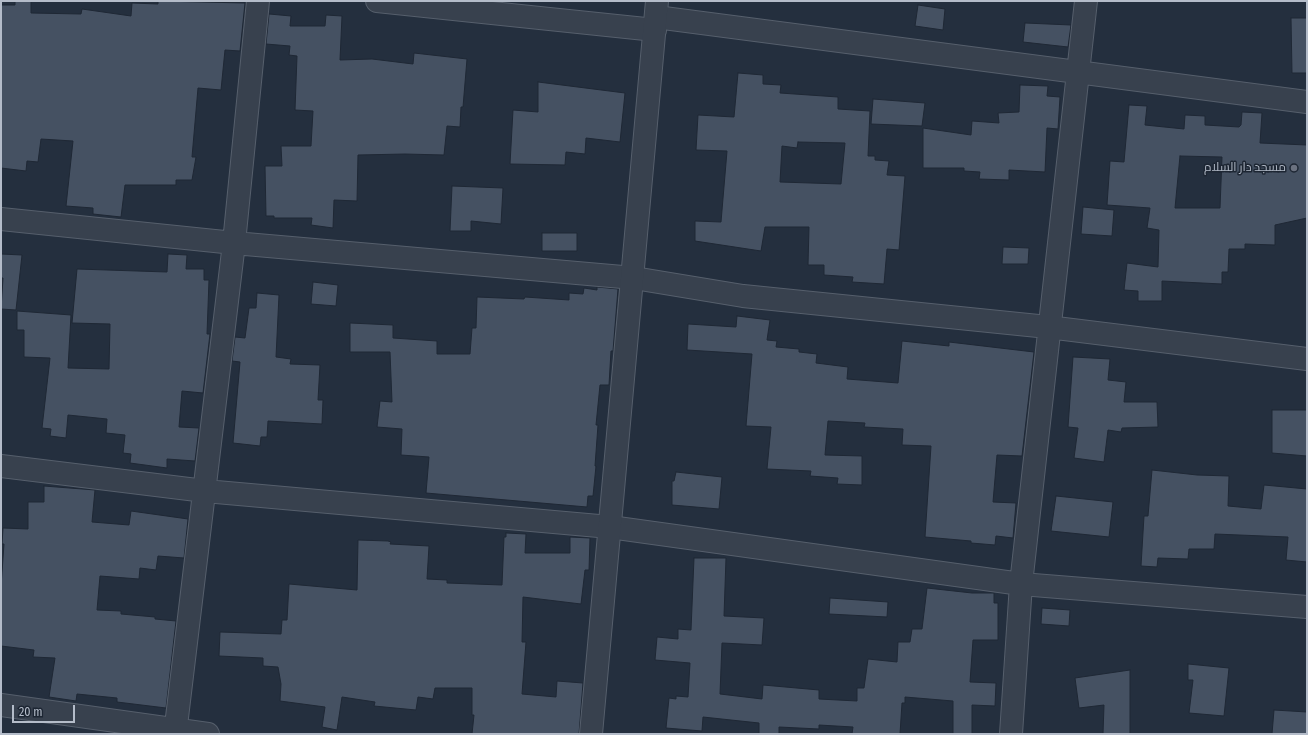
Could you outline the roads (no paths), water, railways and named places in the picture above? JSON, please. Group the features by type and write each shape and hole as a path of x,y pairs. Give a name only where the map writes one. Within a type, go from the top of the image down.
{"street":[{"path":"175,732 234,243 258,1"},
{"path":"377,1 656,16 1078,73 1307,102"},
{"path":"1011,734 1021,584 1048,327 1086,1"},
{"path":"592,734 634,278 656,16"},
{"path":"1,219 234,243 634,278 743,296 1048,327 1307,359"},
{"path":"1,466 205,491 610,527 1021,584 1307,607"},
{"path":"1,705 175,732 208,734"}],"place":[{"name":"مسجد دار السلام","path":"1294,168"}]}
